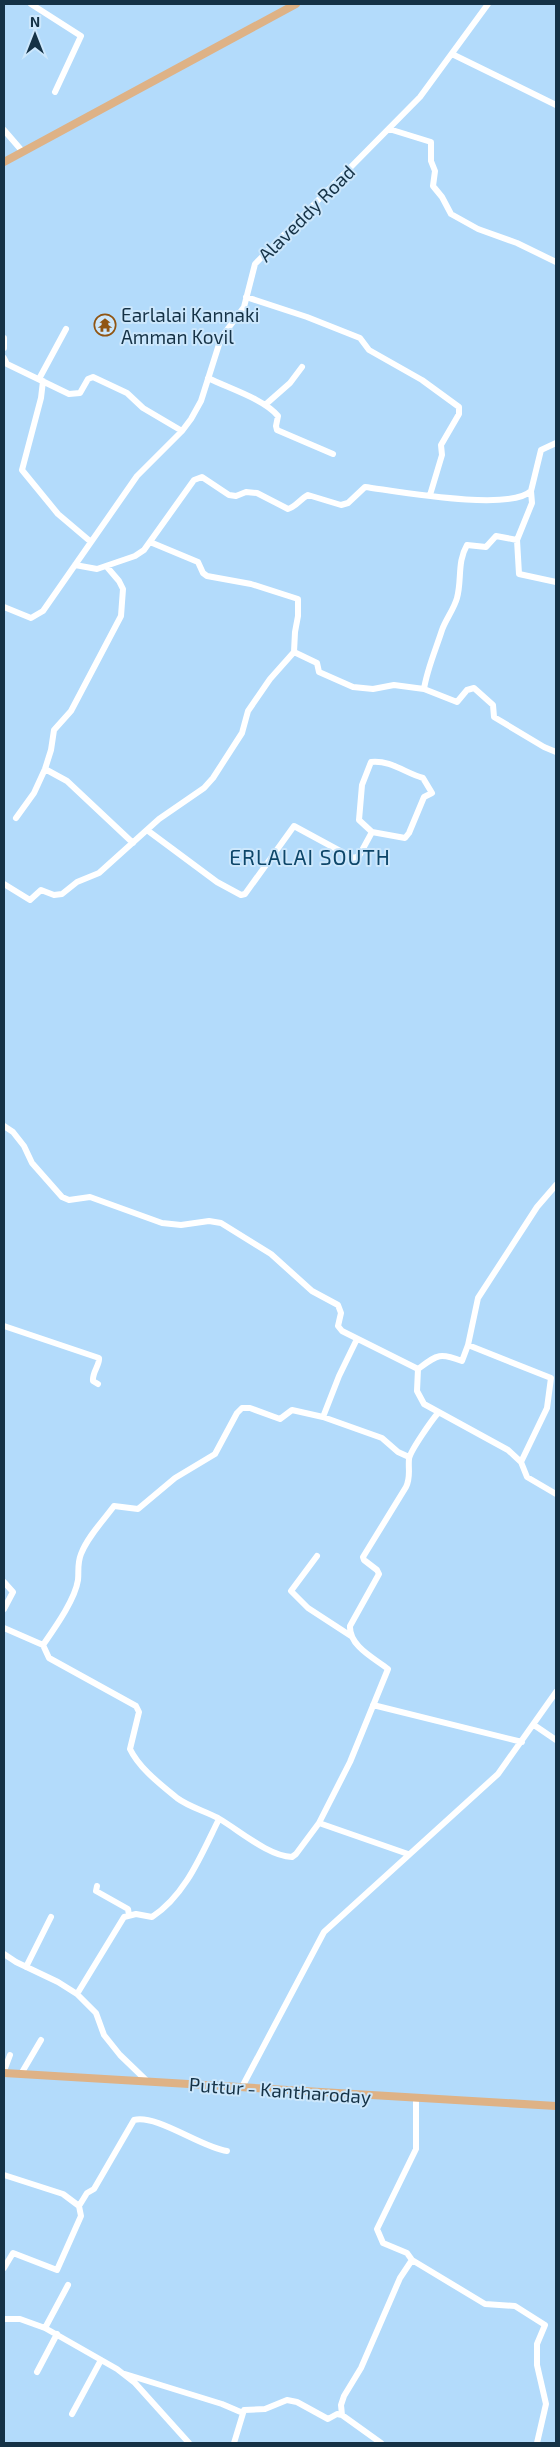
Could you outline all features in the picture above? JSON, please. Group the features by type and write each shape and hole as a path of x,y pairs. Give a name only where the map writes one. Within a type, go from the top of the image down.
{"main road":[{"path":"4,162 296,4"},
{"name":"Puttur - Kantharoday","path":"4,2072 556,2106"}],"street":[{"path":"31,4 81,36 55,92"},
{"name":"Alaveddy Road","path":"4,608 31,618 43,611 137,476 182,431 201,401 221,338 239,315 255,264 420,97 488,4"},
{"path":"452,54 556,105"},
{"path":"389,129 432,142 431,161 435,171 433,186 442,196 452,214 478,229 517,243 556,262"},
{"path":"4,130 23,152"},
{"path":"246,297 307,317 360,338 366,348 422,380 459,407 459,414 441,445 442,455 430,495"},
{"path":"66,329 41,380 41,398 22,470 58,514 91,542"},
{"path":"4,338 4,348"},
{"path":"4,358 7,364 78,395 88,379 93,377 127,393 147,411 182,431"},
{"path":"265,405 290,382 302,367"},
{"path":"208,378 265,405 278,416 277,430 333,454"},
{"path":"556,443 541,450 531,491 532,503 517,540 519,574 556,582"},
{"path":"75,565 97,569 106,567 122,558 135,556 150,542 194,480 202,477 229,495 236,496 246,492 257,493 288,509 295,506 301,498 308,495 341,505 348,503 365,487 480,501 510,500 527,495 531,491"},
{"path":"424,689 427,673 442,630 457,599 462,553 467,545 486,547 496,536 517,540"},
{"path":"4,884 28,900 43,890 54,895 62,894 77,882 99,873 158,819 204,788 213,778 242,733 248,711 270,679 294,652 298,599 251,584 207,576 203,573 198,562 150,542"},
{"path":"16,818 34,793 45,769 51,750 54,730 71,710 121,616 123,589 106,567"},
{"path":"294,652 317,663 319,672 325,676 353,687 373,689 394,685 424,689 456,702 467,690 474,688 493,705 494,717 544,747 556,752"},
{"path":"378,761 401,767 412,775 423,778 432,793 424,797 409,834 405,838 372,832 359,820 362,785 371,762 378,761"},
{"path":"45,769 67,781 133,843"},
{"path":"147,830 237,895 245,894 294,826 353,858 359,856 372,832"},
{"path":"4,1126 13,1132 24,1146 32,1163 62,1197 69,1200 90,1197 162,1223 181,1225 209,1221 221,1223 271,1254 312,1291 338,1305 341,1313 338,1326 357,1339 418,1369"},
{"path":"418,1369 437,1355 446,1355 462,1361 468,1345 478,1298 537,1207 556,1184"},
{"path":"4,1326 99,1358 99,1364 93,1375 93,1382 98,1384"},
{"path":"323,1417 339,1376 357,1339"},
{"path":"468,1345 554,1376 547,1408 521,1462"},
{"path":"418,1369 418,1398 424,1404 508,1450 521,1462 527,1477 556,1494"},
{"path":"43,1645 56,1626 75,1589 78,1579 77,1564 81,1552 114,1506 138,1509 175,1478 215,1454 237,1413 242,1408 250,1408 280,1419 292,1410 323,1417 382,1438 398,1452 409,1457"},
{"path":"351,1636 350,1626 379,1574 363,1557 410,1480 409,1457 438,1412"},
{"path":"4,1628 43,1645 50,1658 136,1706 140,1712 130,1749 136,1761 179,1799 219,1819 276,1854 292,1857 319,1824 350,1762 388,1669 356,1644 351,1636 308,1608 290,1591 317,1556"},
{"path":"4,1582 13,1592 4,1609"},
{"path":"242,2087 324,1932 498,1774 556,1692"},
{"path":"373,1705 522,1742"},
{"path":"534,1724 556,1740"},
{"path":"77,1994 124,1917 128,1915 152,1917 174,1897 194,1869 219,1819"},
{"path":"319,1824 408,1854"},
{"path":"97,1886 96,1891 128,1908 128,1915"},
{"path":"26,1967 51,1917"},
{"path":"4,1954 77,1994 96,2013 104,2035 147,2081"},
{"path":"21,2074 41,2040"},
{"path":"4,2072 10,2055"},
{"path":"416,2098 416,2149 377,2229 383,2243 407,2254 412,2260 485,2304 515,2306 545,2325 537,2344 537,2365 546,2404 537,2443"},
{"path":"79,2206 87,2193 94,2189 134,2120 140,2118 166,2127 216,2150 227,2151"},
{"path":"4,2175 63,2194 79,2206 81,2216 57,2270 13,2253 4,2268"},
{"path":"342,2415 341,2405 344,2396 361,2368 400,2278 412,2260"},
{"path":"45,2328 68,2285"},
{"path":"4,2319 20,2319 45,2328 121,2373 135,2383 189,2443"},
{"path":"37,2372 57,2334"},
{"path":"72,2414 101,2360"},
{"path":"121,2373 222,2404 243,2413"},
{"path":"234,2443 244,2410 265,2409 287,2400 297,2402 328,2419 337,2414 342,2415 381,2443"}],"place":[{"name":"Earlalai Kannaki Amman Kovil","path":"105,325"}],"district":[{"name":"ERLALAI SOUTH","path":"310,856"}]}
